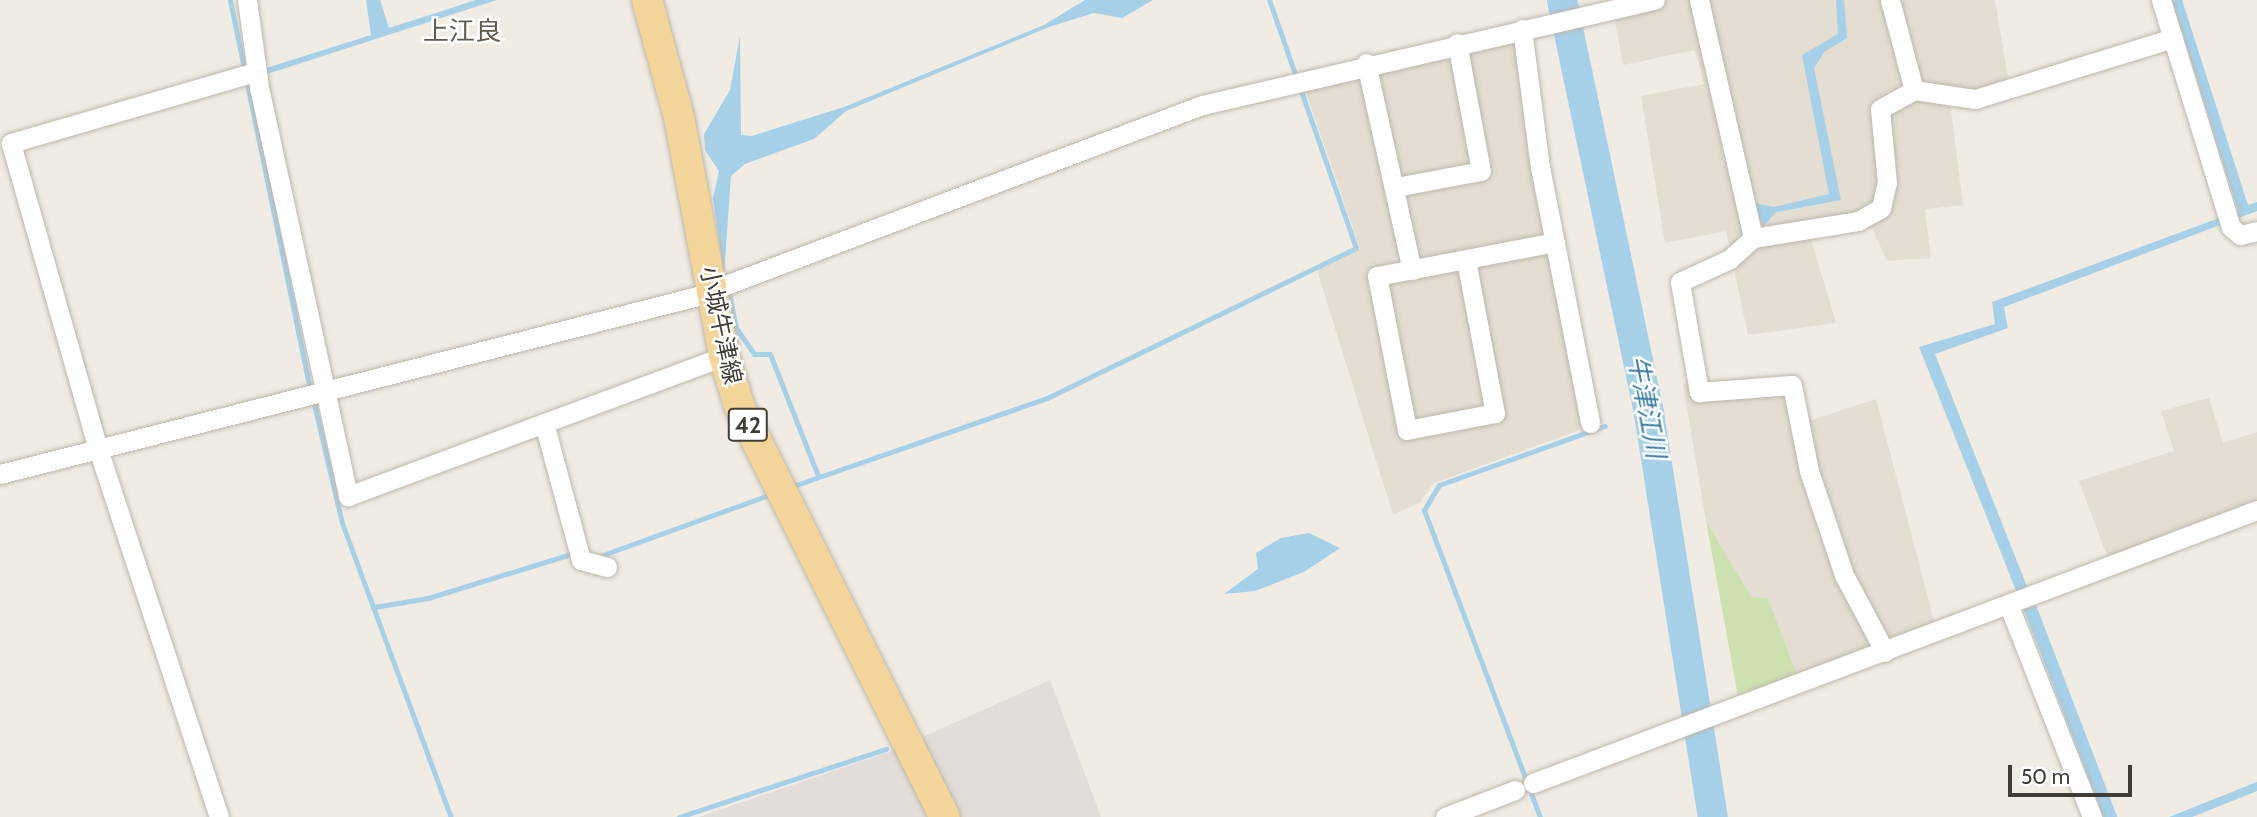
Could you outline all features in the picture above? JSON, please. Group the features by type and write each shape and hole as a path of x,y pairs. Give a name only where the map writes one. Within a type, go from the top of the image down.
{"main road":[{"name":"小城牛津線","path":"647,0 723,286 724,356 763,457 945,817"}],"street":[{"path":"247,0 256,72 315,393 348,496 724,356"},
{"path":"0,474 723,286 1202,105 1288,80 1655,0"},
{"path":"1699,0 1753,238"},
{"path":"1890,0 1914,90"},
{"path":"2161,0 2228,218 2240,235 2257,231"},
{"path":"1522,29 1555,242 1590,423"},
{"path":"1885,652 1840,562 1809,471 1792,385 1699,392 1680,282 1730,258 1753,238 1858,221 1881,208 1888,183 1880,109 1914,90 1976,99 2173,38"},
{"path":"1366,63 1390,188 1481,171 1457,43"},
{"path":"219,817 98,449 11,142 256,72"},
{"path":"1396,187 1412,270"},
{"path":"1466,260 1495,413 1407,430 1377,276 1555,242"},
{"path":"544,423 580,552 607,567"},
{"path":"1444,817 2009,606 2257,510"},
{"path":"2009,606 2091,817"}],"shaded area":[{"path":"1611,0 1995,0 2011,95 1950,102 1963,205 1925,209 1931,258 1887,261 1872,228 1809,232 1836,323 1748,335 1726,231 1665,243 1641,96 1704,84 1695,50 1623,65"},
{"path":"1511,38 1528,69 1596,424 1434,483 1420,502 1393,515 1317,270 1360,249 1302,81"},
{"path":"1793,377 1806,422 1876,399 1938,636 1802,688 1706,521 1683,384"},
{"path":"2209,398 2223,443 2257,432 2257,516 2113,572 2079,481 2174,451 2161,411"},
{"path":"1050,680 1101,817 699,817 889,752"}],"green space":[{"path":"1706,521 1751,597 1768,599 1802,688 1741,713"}],"water":[{"path":"366,0 380,0 389,28 476,0 497,0 264,75 263,69 371,35"},
{"path":"1085,0 1153,0 1122,18 1094,13 1049,27 846,111 814,139 745,164 731,176 724,275 713,198 719,171 705,150 704,134 730,90 740,36 741,135 752,136 844,107 1044,25"},
{"path":"1836,0 1844,0 1847,38 1824,52 1814,68 1841,200 1776,212 1764,226 1750,202 1774,207 1829,194 1802,55 1838,34"},
{"path":"2172,0 2182,0 2248,205 2257,202 2257,211 2004,307 2008,328 1935,354 2028,589 2017,593 1919,347 1995,324 1992,302 2238,211"},
{"path":"1309,533 1340,548 1304,572 1255,591 1224,594 1258,569 1256,553 1281,538"},
{"path":"2036,605 2117,817 2103,817 2024,610"},
{"path":"2257,782 2257,791 2192,817 2169,817"}],"waterway":[{"path":"230,0 310,390"},
{"path":"793,486 1047,398 1356,248 1269,0"},
{"name":"牛津江川","path":"1562,0 1649,414 1713,817"},
{"path":"728,288 736,328 754,354 770,354 818,476"},
{"path":"313,400 342,523 451,817"},
{"path":"1540,817 1424,510 1439,485 1605,426"},
{"path":"600,556 766,496"},
{"path":"374,607 428,598 574,553"},
{"path":"679,817 886,749"}],"district":[{"name":"上江良","path":"462,32"}]}
